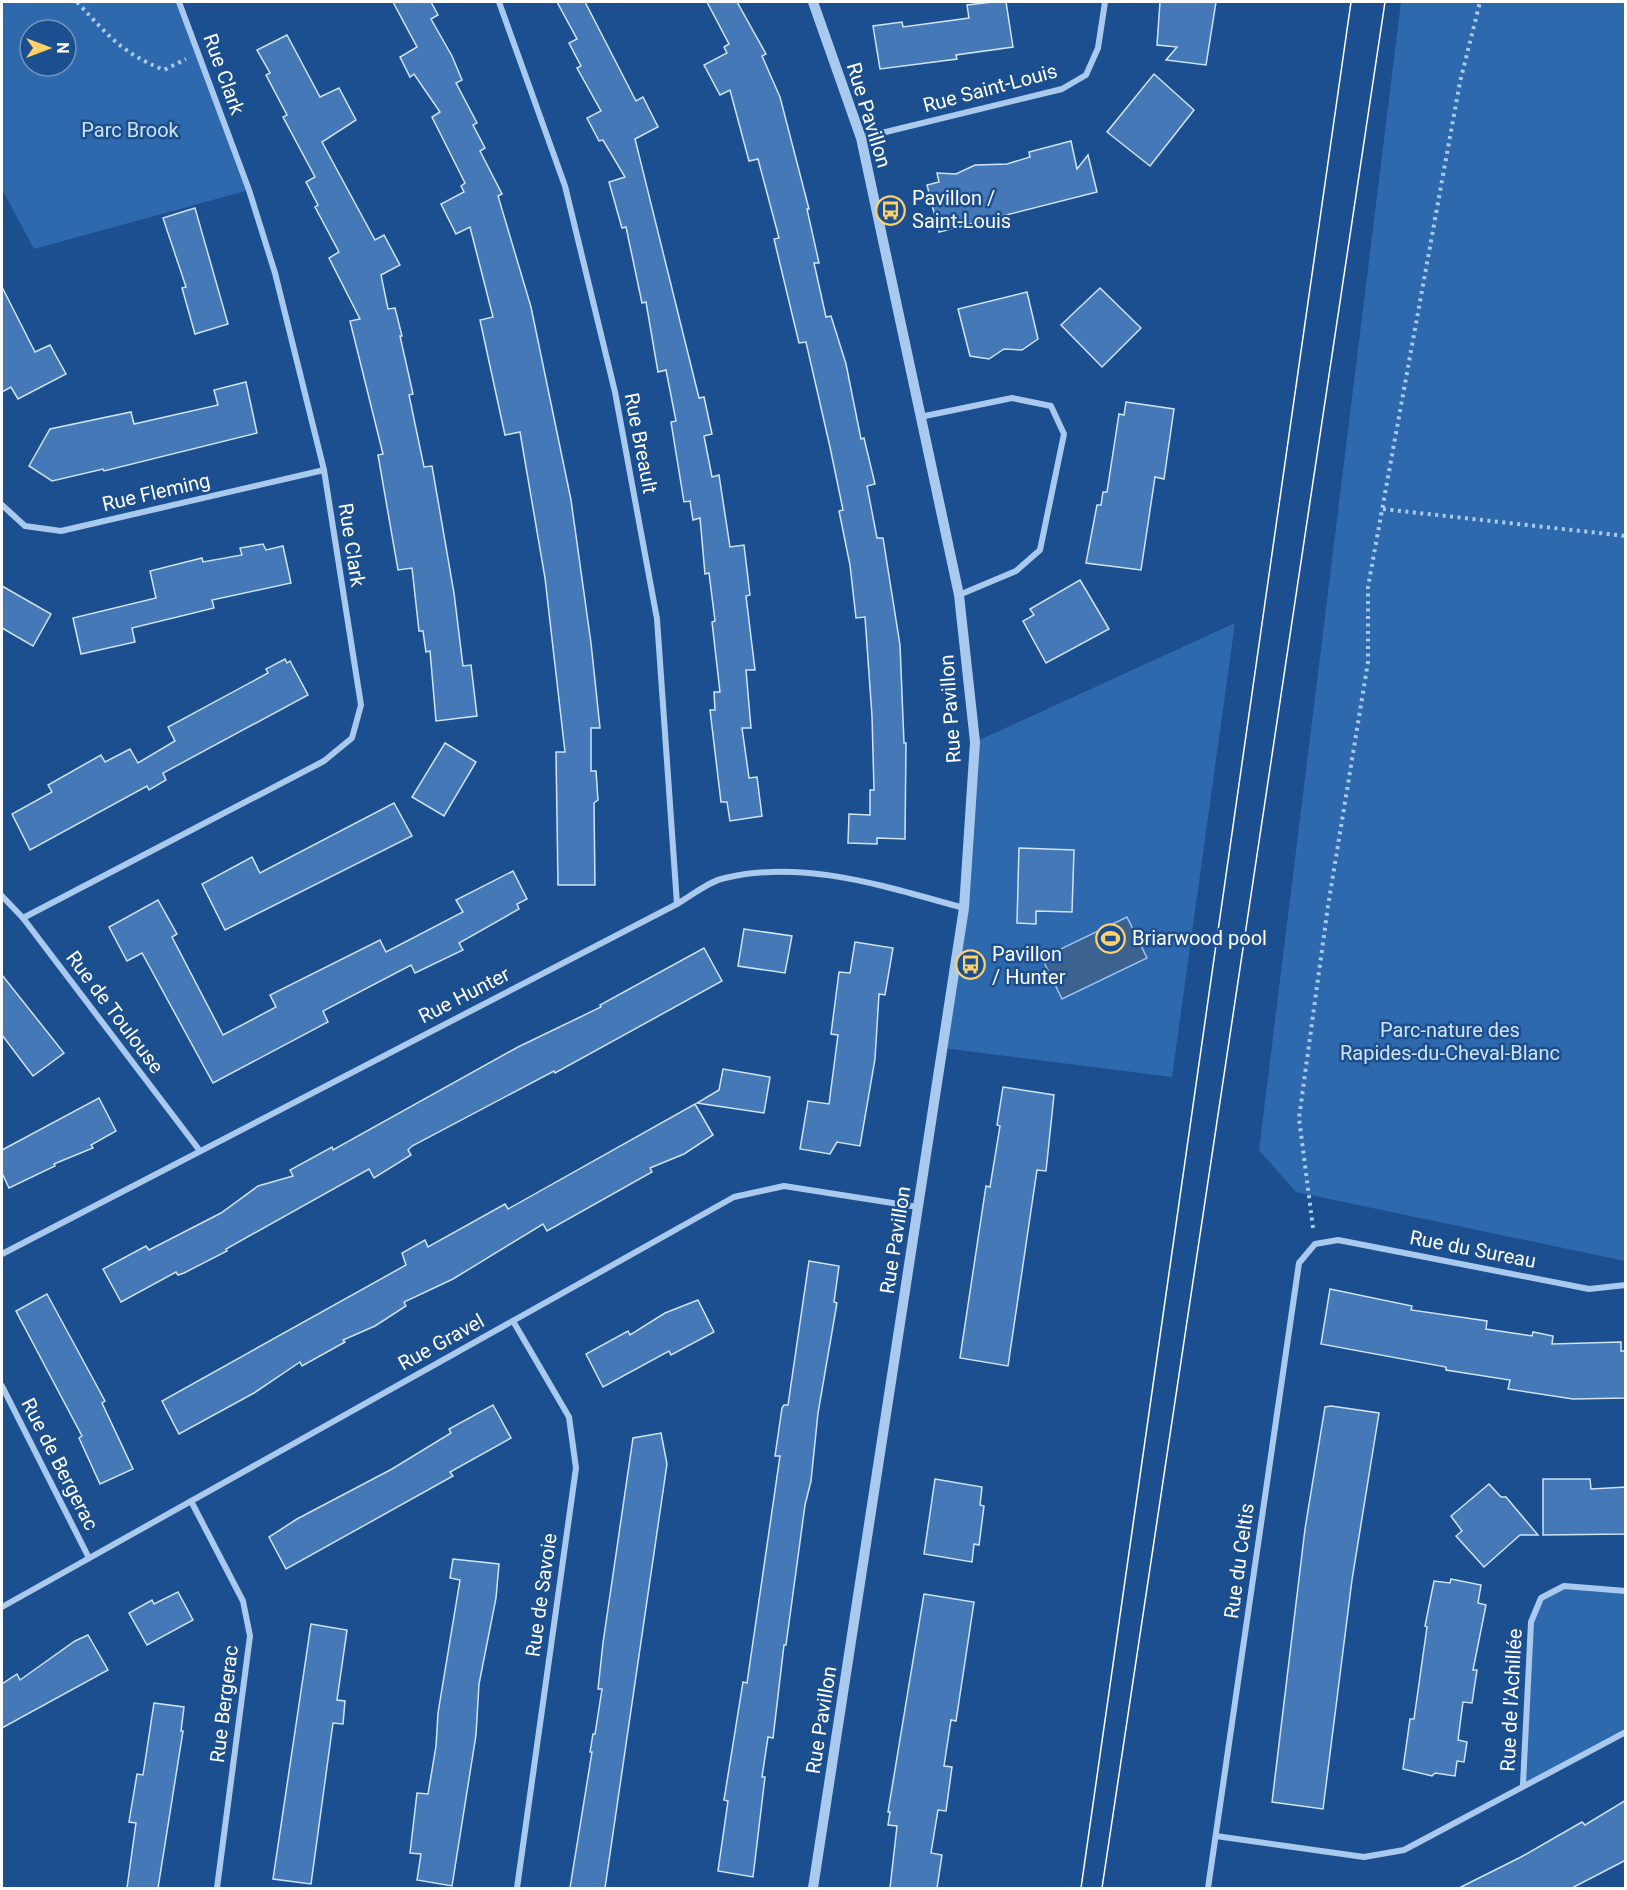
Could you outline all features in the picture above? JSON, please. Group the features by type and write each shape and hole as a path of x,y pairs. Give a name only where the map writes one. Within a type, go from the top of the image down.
{"street":[{"name":"Rue Clark","path":"23,918 324,761 352,738 361,705 324,470 275,273 200,52 179,2"},
{"name":"Rue Breault","path":"499,2 565,186 615,392 657,620 677,904"},
{"name":"Rue Pavillon","path":"813,2 861,138 959,595 975,742 964,908 813,1888"},
{"name":"Rue Saint-Louis","path":"861,138 1062,89 1086,75 1098,48 1105,2"},
{"path":"920,417 1012,398 1051,406 1064,434 1040,550 1016,571 959,595"},
{"name":"Rue Fleming","path":"2,505 25,526 61,531 324,470"},
{"name":"Rue Hunter","path":"2,1254 723,878 777,871 846,876 964,908"},
{"name":"Rue de Toulouse","path":"2,896 23,918 200,1151"},
{"name":"Rue Gravel","path":"2,1607 734,1197 784,1186 918,1207"},
{"name":"Rue du Sureau","path":"1315,1244 1338,1240 1589,1289 1626,1285"},
{"name":"Rue du Celtis","path":"1208,1888 1299,1263 1315,1244"},
{"name":"Rue de Savoie","path":"513,1321 569,1418 576,1468 517,1888"},
{"name":"Rue de Bergerac","path":"2,1386 89,1558"},
{"name":"Rue Bergerac","path":"191,1501 243,1601 250,1636 217,1888"},
{"name":"Rue de l'Achillée","path":"1523,1784 1531,1622 1541,1598 1564,1586 1626,1591"},
{"name":"Rue de l'Achillée","path":"1216,1836 1364,1857 1404,1850 1523,1784 1626,1732"}],"path":[{"path":"77,2 119,47 141,61 164,70 200,52"},
{"path":"1315,1244 1299,1118 1328,906 1368,662 1368,587 1460,82 1480,2"},
{"path":"1383,509 1626,536"}],"green space":[{"name":"Parc Brook","path":"2,2 179,2 249,190 34,249 2,189"},
{"name":"Parc-nature des Rapides-du-Cheval-Blanc","path":"1401,2 1625,2 1625,1261 1296,1192 1259,1150"},
{"path":"1235,623 1172,1077 943,1048 964,908 975,742"},
{"path":"1564,1586 1625,1591 1625,1732 1523,1784 1531,1622 1541,1598"}],"shaded area":[{"name":"Briarwood pool","path":"1127,917 1147,958 1062,999 1042,958"}],"building":[{"path":"393,2 431,2 438,15 431,19 452,56 462,80 456,83 477,123 473,125 485,148 480,151 502,194 498,196 531,307 571,500 591,643 600,728 591,728 591,771 596,771 598,800 594,803 595,885 558,885 556,752 565,752 545,578 520,432 505,435 480,320 493,317 470,227 456,234 441,204 464,192 461,186 465,183 432,117 440,112 414,74 410,77 400,57 417,47"},
{"path":"557,2 585,2 636,101 643,97 658,127 635,139 699,398 704,397 712,434 704,436 712,477 719,475 730,547 744,545 750,595 746,596 755,670 746,670 751,728 742,728 749,778 757,777 762,816 730,821 727,802 721,802 710,710 715,710 714,692 720,692 712,622 715,621 709,573 705,574 700,518 693,520 690,501 684,502 671,422 676,421 666,370 658,372 646,302 642,303 626,227 622,228 609,182 625,177 603,140 599,141 587,118 601,111 577,68 581,66 569,43 577,39"},
{"path":"707,2 737,2 766,54 762,56 780,97 809,209 807,209 819,263 814,263 826,317 831,316 846,364 861,439 864,438 875,484 867,486 877,538 883,538 900,645 904,743 906,743 905,839 877,838 877,844 848,843 849,814 870,815 870,790 874,790 872,716 865,617 856,618 850,565 839,511 843,510 830,447 806,342 799,343 774,239 779,238 758,159 749,161 730,90 720,95 704,65 727,53 724,47 729,44"},
{"path":"1006,2 1013,47 956,55 957,59 880,69 873,26 902,22 903,27 969,18 967,5"},
{"path":"1160,2 1216,2 1206,65 1166,60 1177,47 1157,45"},
{"path":"287,35 320,97 339,88 356,120 322,142 375,240 384,235 400,265 381,275 388,309 395,308 402,336 400,336 413,394 409,395 424,467 432,466 454,593 463,666 471,665 477,716 436,721 430,651 426,652 423,631 419,631 412,568 398,570 378,455 383,454 350,321 360,319 329,258 339,252 315,207 318,205 306,182 315,177 283,117 287,115 266,75 270,73 257,50"},
{"path":"1154,74 1194,110 1150,166 1107,132"},
{"path":"1071,141 1077,169 1088,155 1097,192 939,232 927,185 939,182 937,173 956,174 975,165 1007,164 1030,157 1029,152"},
{"path":"195,208 228,324 195,334 182,288 186,287 163,218"},
{"path":"2,287 35,352 50,345 66,374 18,399 11,387 2,392"},
{"path":"1100,288 1141,328 1102,367 1061,325"},
{"path":"1027,292 1038,339 1022,350 1004,349 989,359 970,356 958,309"},
{"path":"246,382 257,433 104,471 103,469 52,481 29,466 50,429 131,412 134,424 218,405 214,390"},
{"path":"1126,402 1174,409 1164,479 1155,477 1141,570 1086,563 1097,505 1101,505 1103,492 1107,492 1119,414 1124,415"},
{"path":"263,544 266,550 283,546 291,583 212,600 214,608 132,628 135,642 81,654 73,618 156,598 150,571 202,558 203,562 242,555 240,548"},
{"path":"1080,580 1109,629 1046,663 1023,621 1034,615 1030,609"},
{"path":"2,586 51,614 33,646 2,628"},
{"path":"285,659 287,663 290,661 308,695 163,773 166,780 149,790 147,786 30,850 12,814 52,792 48,785 101,755 105,762 130,749 138,763 175,741 168,727 268,673 266,669"},
{"path":"445,743 476,762 444,816 412,797"},
{"path":"394,803 412,836 225,930 202,884 252,857 260,873"},
{"path":"1019,848 1074,850 1072,912 1036,911 1036,924 1017,923"},
{"path":"513,871 527,899 517,904 519,909 459,943 463,950 415,973 411,965 323,1011 328,1022 213,1083 142,953 127,961 109,927 158,900 177,934 172,937 223,1035 276,1007 270,995 380,940 386,952 463,912 456,900"},
{"path":"744,929 792,936 785,973 738,966"},
{"path":"855,942 893,948 885,995 879,994 875,1059 860,1146 837,1142 830,1154 800,1149 808,1101 829,1104 838,1035 831,1034 839,972 850,973"},
{"path":"704,948 722,981 555,1073 554,1071 412,1146 408,1150 411,1155 374,1178 369,1169 226,1249 227,1251 184,1273 178,1275 176,1272 121,1302 103,1269 146,1246 149,1250 221,1213 258,1186 293,1176 290,1170 332,1147 333,1150 518,1047 601,1007 600,1005"},
{"path":"2,975 64,1053 33,1076 2,1035"},
{"path":"723,1069 770,1077 764,1113 697,1103 719,1090"},
{"path":"1003,1087 1054,1095 1046,1171 1037,1170 1008,1366 960,1358 986,1186 990,1187 1000,1126 997,1125"},
{"path":"99,1098 116,1131 91,1145 93,1148 54,1164 55,1166 9,1188 2,1173 2,1150"},
{"path":"695,1104 713,1135 684,1154 650,1168 652,1172 547,1231 543,1224 453,1279 404,1302 406,1306 375,1326 343,1340 345,1342 302,1366 300,1362 254,1393 179,1434 162,1401 406,1265 402,1253 425,1240 428,1247 505,1204 508,1209"},
{"path":"809,1261 839,1266 834,1302 837,1303 818,1413 811,1481 805,1505 786,1645 784,1645 773,1738 768,1737 762,1777 765,1777 753,1877 718,1871 728,1801 724,1800 743,1682 747,1683 780,1456 775,1456 782,1408 788,1405"},
{"path":"1330,1289 1412,1306 1411,1310 1487,1321 1486,1329 1532,1336 1533,1332 1553,1336 1552,1344 1621,1342 1621,1351 1626,1351 1626,1398 1573,1399 1508,1389 1510,1380 1446,1370 1446,1367 1321,1344"},
{"path":"47,1294 105,1401 102,1403 133,1469 100,1484 79,1438 82,1436 16,1311"},
{"path":"698,1300 714,1332 671,1355 669,1351 603,1387 586,1354 628,1331 630,1335 665,1313"},
{"path":"493,1405 511,1438 450,1472 453,1476 286,1569 269,1537 297,1519 392,1469 451,1433 449,1429"},
{"path":"1325,1407 1379,1413 1352,1580 1323,1809 1272,1802 1305,1529"},
{"path":"661,1433 667,1464 605,1888 570,1888 592,1752 590,1752 602,1689 598,1689 603,1643 633,1438"},
{"path":"935,1479 982,1487 980,1505 984,1506 979,1545 974,1544 972,1562 924,1554"},
{"path":"1543,1479 1590,1479 1591,1489 1626,1487 1626,1534 1543,1535"},
{"path":"1489,1484 1501,1497 1506,1497 1538,1535 1520,1535 1484,1567 1456,1536 1462,1531 1451,1516"},
{"path":"453,1559 499,1564 496,1598 479,1684 476,1735 452,1886 417,1880 421,1854 410,1853 417,1793 428,1794 436,1746 438,1713 460,1580 450,1578"},
{"path":"1451,1579 1481,1585 1478,1603 1486,1605 1473,1670 1477,1670 1472,1703 1463,1702 1458,1740 1467,1742 1464,1762 1457,1761 1455,1776 1435,1773 1432,1776 1403,1769 1410,1719 1414,1719 1427,1627 1425,1626 1434,1581 1450,1583"},
{"path":"178,1592 193,1620 147,1645 129,1613 152,1600 154,1604"},
{"path":"924,1594 974,1602 956,1721 951,1720 944,1766 952,1767 946,1811 938,1810 931,1853 942,1855 937,1888 890,1888 897,1826 888,1825 890,1812 888,1812"},
{"path":"311,1624 347,1630 337,1700 345,1701 343,1724 333,1723 311,1884 273,1879"},
{"path":"88,1635 108,1670 2,1728 2,1684 17,1674 20,1680 75,1641"},
{"path":"154,1703 184,1707 181,1731 183,1731 158,1888 127,1888 136,1823 129,1822 137,1774 143,1775"},
{"path":"1626,1800 1626,1860 1572,1888 1459,1888 1521,1857 1582,1822 1585,1825"}],"tram line":[{"path":"1081,1888 1351,2"},
{"path":"1102,1888 1385,2"}],"place":[{"name":"Pavillon / Saint-Louis","path":"891,210"},
{"name":"Briarwood pool","path":"1111,938"},
{"name":"Pavillon / Hunter","path":"971,965"}]}
